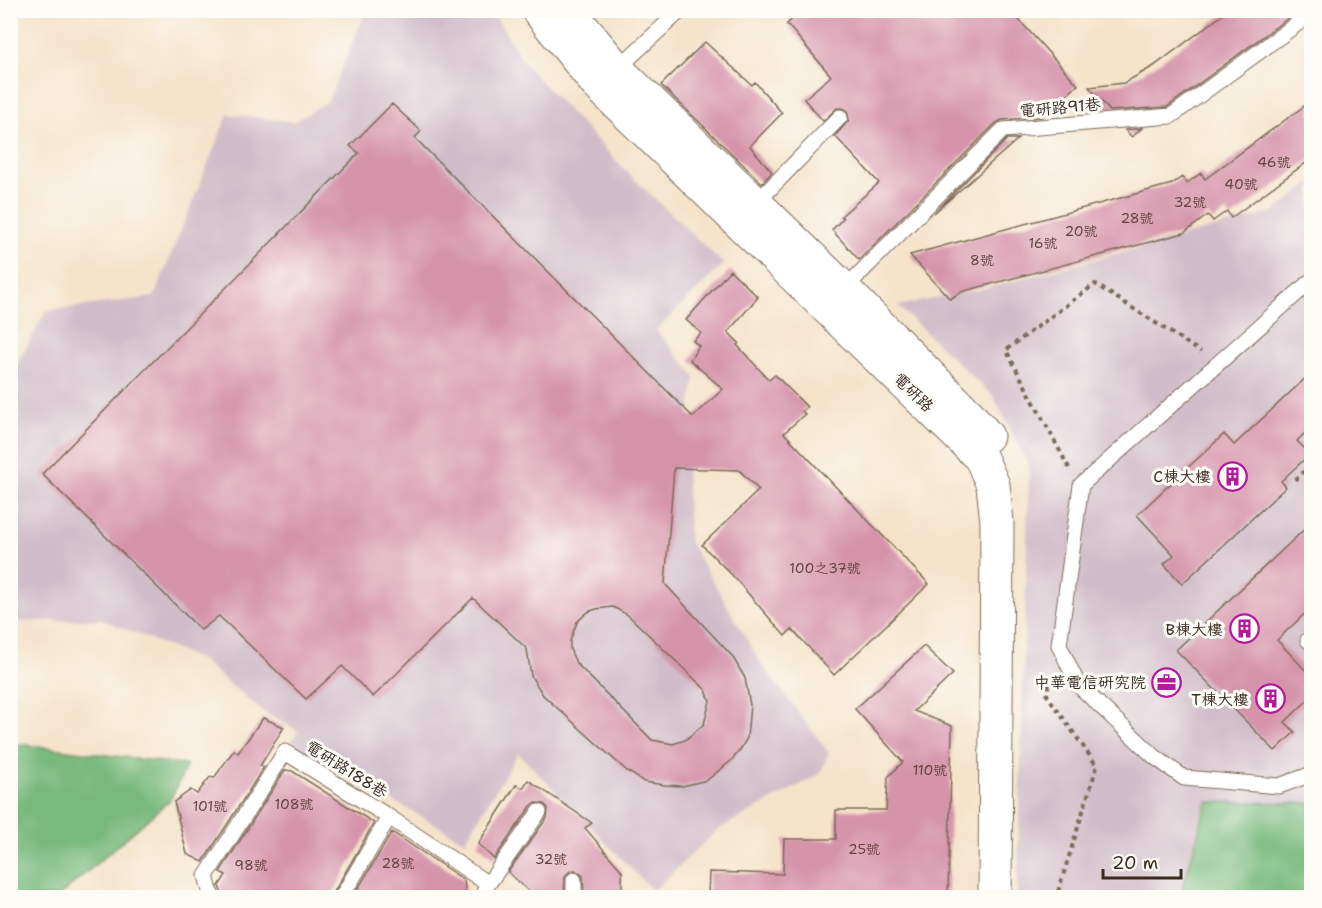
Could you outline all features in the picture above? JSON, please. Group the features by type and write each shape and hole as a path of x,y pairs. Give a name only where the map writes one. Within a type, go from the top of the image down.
{"street":[{"name":"電研路","path":"538,10 597,84 981,458 993,485 997,522 995,897"},
{"name":"電研路","path":"568,10 617,69 844,290 968,414 1000,450 1019,512 1008,811 1010,897"}],"lane":[{"path":"617,69 681,10"},
{"name":"電研路91巷","path":"844,290 1003,130 1171,116 1311,13"},
{"path":"755,204 840,117"},
{"path":"1311,280 1080,485 1059,645 1078,685 1155,757 1184,778 1278,786 1311,774"},
{"name":"電研路188巷","path":"212,897 206,876 285,752 388,817 485,891"},
{"path":"485,891 539,812"},
{"path":"340,897 388,817"},
{"path":"574,880 574,897"}],"path":[{"path":"1295,480 1311,464"}],"shaded area":[{"path":"366,11 408,11 434,20 443,11 492,11 526,66 633,178 724,264 656,330 695,376 685,445 689,541 762,665 829,753 820,774 717,830 653,891 518,753 465,841 290,743 298,731 264,712 201,660 101,619 11,622 10,377 46,311 154,297 228,114 294,122 328,101"},
{"name":"中華電信研究院","path":"1311,183 1311,897 1017,897 1029,466 994,397 898,306 987,288 1274,212"}],"green space":[{"path":"11,743 187,765 170,800 58,897 11,897"},
{"path":"1207,802 1311,803 1311,897 1180,897"}],"building":[{"path":"801,10 1010,10 1078,85 1042,117 1002,120 996,123 859,260 832,230 843,218 841,216 879,183 835,136 849,120 847,110 837,108 823,121 804,99 831,76 787,24"},
{"path":"1229,10 1299,10 1167,107 1110,111 1089,87 1124,83 1154,66"},
{"path":"705,42 752,85 755,82 782,113 750,146 772,172 762,183 661,85"},
{"path":"1311,101 1311,159 1231,218 1227,211 1213,221 1208,215 1184,233 961,292 950,299 910,255 1172,184 1182,177 1187,183 1201,173 1205,179"},
{"path":"392,104 421,131 415,138 693,417 723,389 690,360 699,346 693,341 701,333 686,320 730,270 758,297 728,332 769,380 775,375 807,407 802,411 805,414 784,433 929,584 834,675 792,629 785,636 732,575 702,545 759,490 739,470 674,468 665,584 732,656 745,678 750,705 747,738 731,761 707,780 683,786 665,785 644,782 627,771 543,695 531,676 527,649 473,598 373,697 342,666 306,699 219,616 201,630 42,474 359,153 350,146","holes":["613,607 628,615 706,690 710,701 704,724 685,740 673,744 652,740 576,663 570,649 570,641 577,622 588,612 596,609"]},
{"path":"1142,128 1132,137 1125,130"},
{"path":"1007,139 1018,139 934,213"},
{"name":"C棟大樓","path":"1311,373 1311,427 1297,441 1310,454 1281,481 1286,487 1182,584 1164,564 1174,555 1137,515 1224,434 1234,445"},
{"name":"B棟大樓","path":"1311,523 1311,608 1277,640 1311,676 1311,697 1285,722 1295,732 1275,751 1176,650"},
{"path":"924,646 953,674 914,711 952,726 948,897 708,897 709,872 783,874 784,839 836,839 836,810 886,810 888,777 903,762 855,709"},
{"path":"263,718 284,727 260,766 264,767 203,862 187,854 174,802 191,790 197,794 210,777 214,778 234,750 238,753"},
{"path":"285,770 292,771 374,823 331,897 223,897 219,886 226,875 220,872"},
{"path":"528,780 592,823 585,828 622,871 622,897 584,897 583,876 575,870 565,876 564,897 535,897 508,872 547,818 548,808 544,804 535,803 531,806 494,859 478,844 516,785 523,788"},
{"path":"392,832 464,880 466,897 353,897"}],"place":[{"name":"C棟大樓","path":"1232,476"},
{"name":"B棟大樓","path":"1244,629"},
{"name":"中華電信研究院","path":"1167,682"},
{"name":"T棟大樓","path":"1270,699"}]}
